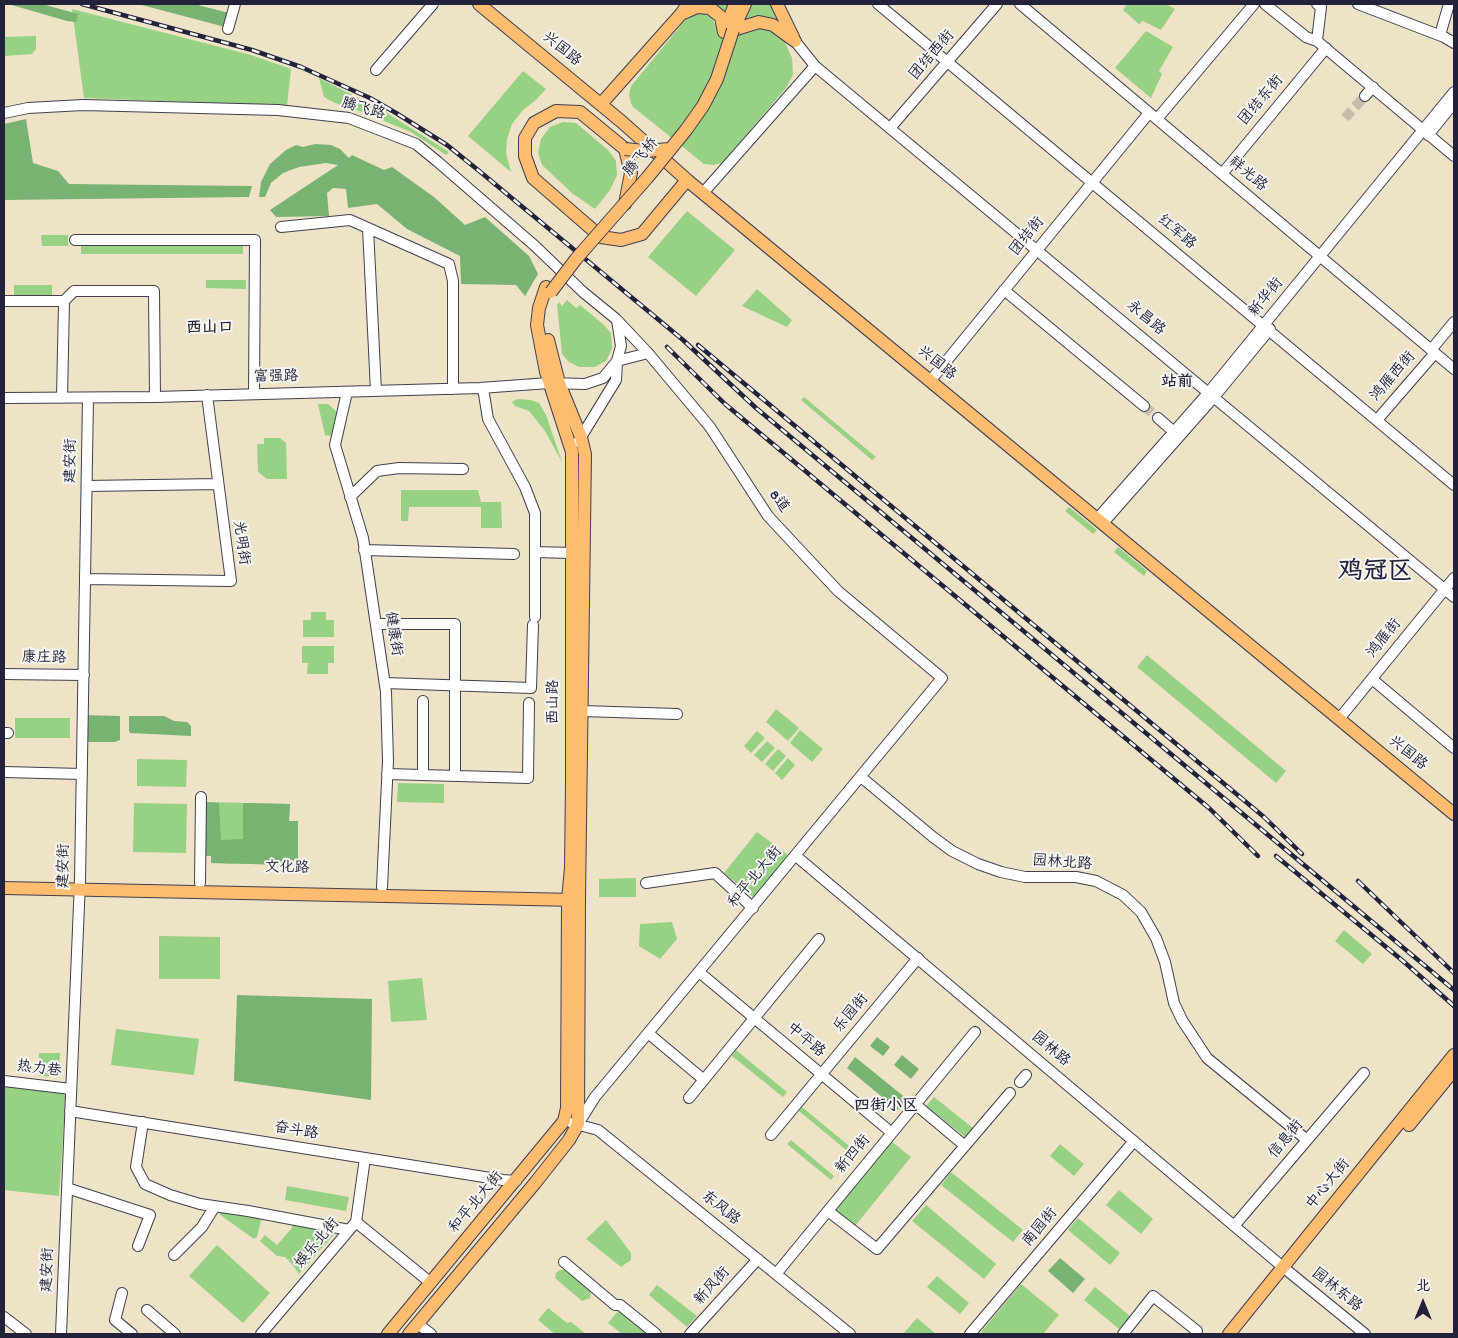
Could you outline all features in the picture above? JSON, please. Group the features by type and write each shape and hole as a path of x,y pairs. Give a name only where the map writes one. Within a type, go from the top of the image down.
{"main road":[{"name":"兴国路","path":"479,4 601,104 687,180 1454,812"},
{"path":"728,31 735,4"},
{"path":"728,31 745,4"},
{"path":"777,4 795,41"},
{"path":"601,104 684,9 710,8 721,17 728,31"},
{"path":"728,31 759,22 773,24 795,41"},
{"name":"腾飞桥","path":"548,290 628,189 665,150 702,106 717,79 728,31"},
{"path":"625,204 631,173 625,149 580,112 556,111 534,123 525,138 525,156 533,178 601,236 621,240 642,234 687,180"},
{"path":"625,149 665,150"},
{"name":"腾飞桥","path":"548,290 625,204 665,150"},
{"name":"西山路","path":"548,290 539,308 538,325 572,452 571,800 578,1090 576,1113"},
{"name":"西山路","path":"554,383 581,437 585,454 582,711 574,897 576,1113"},
{"name":"文化路","path":"4,880 80,885 376,889"},
{"name":"文化路","path":"4,888 200,883 574,897"},
{"name":"中心大街","path":"1238,1334 1454,1055"},
{"name":"中心大街","path":"1229,1334 1286,1270 1454,1070"},
{"name":"和平北大街","path":"388,1334 516,1181 576,1113"},
{"name":"和平北大街","path":"409,1334 569,1140 576,1113"}],"street":[{"path":"228,29 235,4"},
{"path":"376,70 433,4"},
{"name":"红军路","path":"878,4 1454,485"},
{"name":"团结西街","path":"892,128 997,4"},
{"name":"祥光路","path":"1020,4 1454,369"},
{"name":"团结街","path":"931,380 1092,182 1254,4"},
{"path":"1266,4 1306,37 1317,41 1326,48 1454,156"},
{"path":"1317,4 1321,7 1317,41"},
{"path":"1358,4 1440,35 1454,43"},
{"path":"1440,35 1449,4"},
{"name":"永昌路","path":"795,41 815,66 892,128 1454,597"},
{"name":"团结东街","path":"1222,174 1326,48"},
{"path":"703,193 815,66"},
{"path":"1364,96 1373,87"},
{"name":"新华街","path":"1426,132 1454,92"},
{"name":"新华街","path":"1100,521 1212,394 1426,132 1454,103"},
{"name":"腾飞路","path":"4,114 28,108 83,105 278,110 349,118 416,144 616,319"},
{"path":"281,227 350,220 449,264 453,280 454,389"},
{"path":"368,228 376,391"},
{"path":"75,240 255,240 254,394"},
{"path":"1004,290 1144,406"},
{"path":"4,301 64,301 74,292 154,291 155,396"},
{"path":"62,398 64,301"},
{"path":"572,452 616,380 617,361 621,346 616,319"},
{"name":"8道","path":"616,319 648,353 710,427 768,516 838,591 942,678"},
{"name":"鸿雁西街","path":"1377,420 1454,322"},
{"path":"617,361 648,353"},
{"name":"富强路","path":"4,398 348,392 483,388 554,383 585,384 603,378 617,361"},
{"path":"385,683 531,688 535,513 526,487 488,419 483,388"},
{"name":"健康街","path":"348,392 335,445 362,538 385,683 387,774 376,889"},
{"name":"新华街","path":"1100,521 1174,432 1212,394"},
{"name":"光明街","path":"85,579 231,580 207,395"},
{"name":"建安街","path":"61,1334 80,885 88,398"},
{"path":"1158,418 1174,432"},
{"path":"350,497 377,472 399,468 463,469"},
{"path":"87,486 218,484"},
{"path":"364,550 514,554"},
{"path":"535,552 572,553"},
{"name":"鸿雁街","path":"1340,719 1454,578"},
{"path":"376,624 455,624 455,776"},
{"name":"康庄路","path":"4,674 84,675"},
{"name":"和平北大街","path":"576,1113 595,1097 942,678"},
{"path":"1372,679 1454,748"},
{"path":"423,702 423,775"},
{"path":"387,774 528,778 529,703"},
{"path":"582,711 677,714"},
{"path":"4,772 82,774"},
{"name":"园林北路","path":"861,777 952,851 978,864 1001,872 1025,876 1076,877 1096,881 1124,895 1141,912 1156,938 1165,962 1174,1003 1207,1058 1306,1140"},
{"path":"200,797 200,883"},
{"name":"园林路","path":"796,856 1286,1270"},
{"path":"646,883 715,873 753,908"},
{"path":"689,1098 819,939"},
{"name":"乐园街","path":"771,1134 918,958"},
{"name":"中平路","path":"699,972 892,1133"},
{"name":"新四街","path":"776,1274 975,1032"},
{"path":"648,1033 704,1080"},
{"name":"信息街","path":"1234,1226 1364,1073"},
{"name":"热力巷","path":"4,1081 71,1089"},
{"path":"828,1211 877,1249 1010,1093"},
{"path":"915,1104 965,1146"},
{"name":"奋斗路","path":"70,1110 516,1181"},
{"path":"576,1113 598,1130"},
{"name":"东风路","path":"576,1113 850,1334"},
{"path":"143,1122 136,1167 144,1184 185,1200 353,1226 431,1283"},
{"name":"南园街","path":"970,1334 1134,1141"},
{"name":"娱乐北街","path":"261,1334 353,1226 365,1158"},
{"path":"67,1188 150,1216 138,1246"},
{"path":"174,1255 202,1227 215,1206"},
{"name":"新风街","path":"690,1334 758,1260"},
{"path":"564,1262 615,1305 620,1306 656,1334"},
{"name":"园林东路","path":"1286,1270 1365,1334"},
{"path":"122,1293 115,1320 132,1334"},
{"path":"1123,1334 1153,1296 1197,1332"},
{"path":"147,1310 175,1334"},
{"path":"4,1317 26,1334"},
{"path":"418,1324 431,1334"}],"green space":[{"path":"8,4 42,4 78,14 76,22 67,21"},
{"path":"138,4 194,4 229,13 225,27"},
{"path":"709,4 771,4 780,24 759,17 746,19 724,13"},
{"path":"1127,4 1166,4 1175,9 1161,30 1143,21 1139,24 1123,10"},
{"path":"72,9 251,55 291,69 287,106 84,98"},
{"path":"694,13 703,13 711,17 717,27 769,28 784,40 792,58 793,75 786,88 722,163 713,165 704,164 632,106 629,95 631,86 687,18"},
{"path":"1146,31 1173,47 1159,71 1162,74 1151,98 1115,68"},
{"path":"36,36 36,49 32,54 4,56 4,37"},
{"path":"523,71 546,89 523,110 512,124 507,139 506,153 511,172 468,136"},
{"path":"319,78 382,110 449,152 446,155 411,132 324,97"},
{"path":"26,119 33,163 58,171 69,184 252,186 249,197 4,200 4,124"},
{"path":"563,122 576,123 608,150 616,161 617,175 610,190 595,209 573,194 542,165 538,153 541,139 550,127"},
{"path":"315,144 331,145 340,149 349,158 352,155 384,170 392,167 434,197 465,225 485,217 529,256 538,274 525,296 516,285 461,284 460,256 407,229 377,204 348,208 346,189 333,188 327,193 329,216 276,217 270,210 338,165 326,163 299,167 283,173 271,183 265,197 259,197 261,182 270,164 286,150 296,145 303,147"},
{"path":"687,211 735,250 696,296 648,257"},
{"path":"41,235 68,235 68,246 42,246"},
{"path":"81,242 243,242 243,254 81,254"},
{"path":"206,280 246,280 246,289 206,288"},
{"path":"14,285 52,285 52,295 14,295"},
{"path":"757,289 792,320 787,327 742,306"},
{"path":"567,300 576,308 580,305 611,333 612,348 607,360 595,367 579,367 569,362 562,354 557,305 559,302 562,306"},
{"path":"804,397 876,457 872,460 801,400"},
{"path":"517,399 531,400 539,403 546,415 562,462 545,431 529,411 515,406 512,402"},
{"path":"318,404 328,404 337,412 330,436 325,435"},
{"path":"264,438 280,438 286,443 287,479 267,479 258,472 257,444 264,444"},
{"path":"401,490 478,490 481,502 501,502 502,528 481,528 481,507 409,507 408,521 401,521"},
{"path":"1069,507 1097,530 1093,534 1065,511"},
{"path":"1118,547 1147,571 1144,576 1114,552"},
{"path":"311,612 326,612 326,620 334,620 334,637 303,637 303,620 311,620"},
{"path":"302,646 334,646 334,663 328,663 328,674 307,674 308,663 302,663"},
{"path":"1147,655 1286,771 1276,783 1137,667"},
{"path":"776,709 799,728 788,741 766,722"},
{"path":"85,715 120,716 120,740 115,742 85,742"},
{"path":"129,716 164,716 174,721 187,722 191,726 191,736 130,733"},
{"path":"15,718 70,718 70,738 15,738"},
{"path":"800,730 823,749 812,762 790,743"},
{"path":"757,731 765,738 751,753 744,746"},
{"path":"767,741 775,748 762,762 754,755"},
{"path":"778,749 786,756 773,771 765,764"},
{"path":"788,758 795,765 782,780 775,773"},
{"path":"137,759 187,760 186,787 137,786"},
{"path":"398,783 444,784 444,803 397,802"},
{"path":"205,802 290,804 289,821 298,821 298,859 290,865 211,863 211,856 203,856"},
{"path":"205,802 219,803 221,840 243,839 243,803 290,804 289,821 298,821 298,859 290,865 211,863 211,856 203,856"},
{"path":"134,803 187,804 186,853 133,852"},
{"path":"757,832 788,855 754,898 724,873"},
{"path":"636,878 636,897 599,897 599,879"},
{"path":"672,922 677,939 660,959 639,946 640,924"},
{"path":"1344,930 1372,954 1363,964 1335,941"},
{"path":"159,936 220,937 220,979 159,979"},
{"path":"422,978 427,1020 391,1022 388,981"},
{"path":"237,995 372,999 371,1100 234,1081"},
{"path":"116,1029 199,1039 194,1075 111,1065"},
{"path":"877,1037 890,1047 883,1056 870,1046"},
{"path":"736,1050 787,1092 783,1097 732,1056"},
{"path":"39,1053 60,1053 59,1077 39,1076"},
{"path":"902,1055 919,1069 911,1079 894,1065"},
{"path":"855,1057 907,1099 898,1110 847,1068"},
{"path":"4,1083 66,1090 59,1196 4,1190"},
{"path":"934,1097 973,1128 965,1137 926,1106"},
{"path":"802,1107 854,1150 851,1154 799,1111"},
{"path":"791,1140 834,1176 831,1180 787,1144"},
{"path":"891,1141 911,1157 855,1226 835,1210"},
{"path":"1060,1144 1084,1164 1074,1176 1050,1156"},
{"path":"951,1172 1023,1230 1013,1242 941,1185"},
{"path":"287,1186 349,1197 346,1211 285,1200"},
{"path":"1119,1190 1153,1219 1141,1234 1106,1205"},
{"path":"926,1205 996,1264 984,1279 912,1221"},
{"path":"226,1210 259,1217 261,1221 257,1237 254,1239 219,1214"},
{"path":"1078,1218 1120,1253 1110,1265 1068,1230"},
{"path":"606,1220 631,1253 631,1260 621,1267 586,1239"},
{"path":"292,1224 336,1232 299,1274 285,1257 277,1256 260,1241 265,1235 277,1245 292,1228"},
{"path":"217,1245 270,1293 243,1323 189,1276"},
{"path":"1060,1258 1085,1279 1073,1293 1048,1271"},
{"path":"560,1270 566,1270 591,1292 590,1298 582,1301 555,1278 556,1273"},
{"path":"937,1276 969,1303 960,1314 927,1287"},
{"path":"1021,1284 1059,1315 1043,1334 984,1334 981,1332"},
{"path":"657,1285 697,1316 687,1327 649,1295"},
{"path":"1095,1287 1130,1316 1119,1329 1084,1300"},
{"path":"548,1308 567,1323 571,1322 586,1334 555,1334 538,1320"},
{"path":"619,1310 649,1334 622,1334 608,1323"},
{"path":"917,1318 936,1334 903,1334"}],"tunnel":[{"path":"1345,118 1365,96"},
{"path":"1144,406 1158,418"}],"railway":[{"path":"82,4 252,50 301,67 370,98 447,145 683,340 756,408 1454,990"},
{"path":"698,345 1264,817 1302,854"},
{"path":"667,347 725,404 1209,808 1258,856"},
{"path":"1276,856 1403,961 1454,1006"},
{"path":"1358,881 1454,973"}],"district":[{"name":"西山口","path":"210,330"},
{"name":"站前","path":"1177,384"},
{"name":"鸡冠区","path":"1375,574"},
{"name":"四街小区","path":"886,1108"}]}
